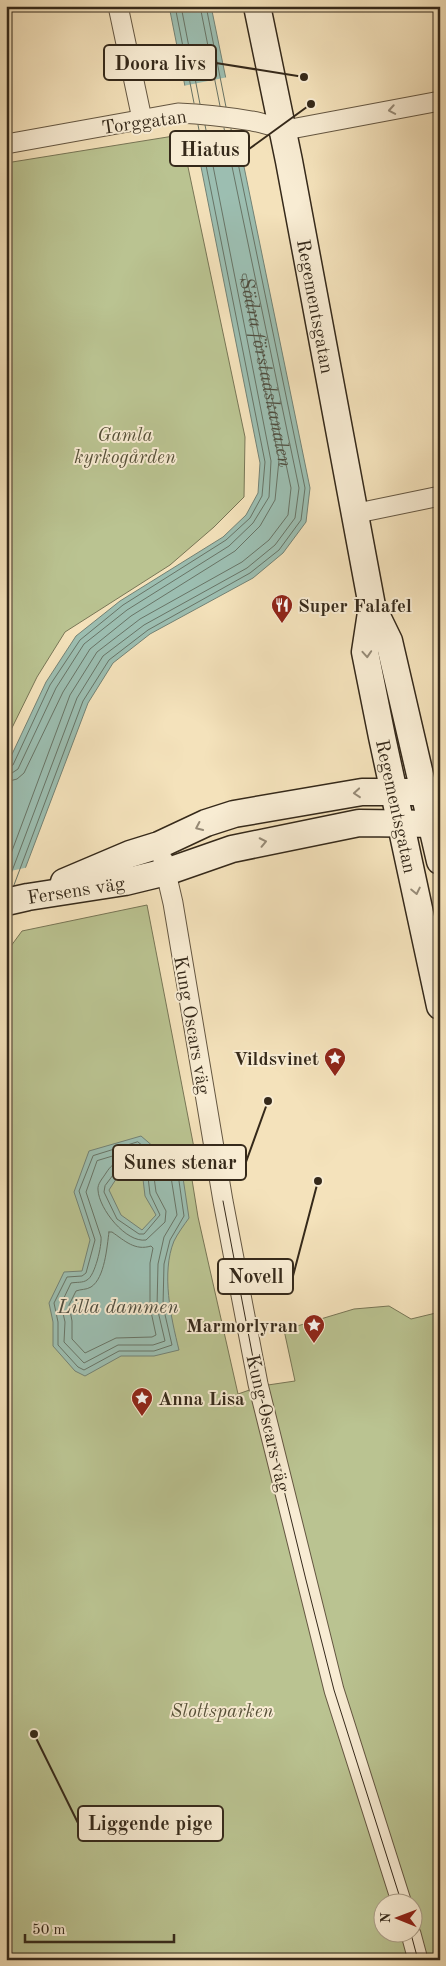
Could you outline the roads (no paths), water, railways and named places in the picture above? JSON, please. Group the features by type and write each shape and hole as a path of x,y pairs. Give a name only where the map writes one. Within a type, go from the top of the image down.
{"main road":[{"name":"Regementsgatan","path":"257,6 372,606 388,641 411,743 432,792 440,861"},
{"name":"Regementsgatan","path":"372,606 365,652 440,1006"},
{"name":"Fersens väg","path":"17,899 130,854 159,845 206,823 234,814 335,795 362,792 432,792"},
{"name":"Fersens väg","path":"17,899 125,882 166,872 232,849 359,823 435,824"}],"street":[{"path":"118,6 142,118"},
{"name":"Torggatan","path":"6,144 178,113 196,113 291,129 440,101"},
{"path":"353,514 440,496"},
{"name":"Kung Oscars väg","path":"159,845 173,903 223,1201 258,1384 334,1690 399,1894"},
{"path":"414,1944 418,1960"}],"water":[{"name":"Södra förstadskanalen","path":"169,6 211,6 310,488 306,522 283,553 253,578 150,634 113,663 88,703 6,919 6,767 46,682 76,636 120,601 223,537 246,515 258,493 260,463"},
{"name":"Lilla dammen","path":"141,1136 182,1171 189,1218 174,1241 168,1267 170,1310 179,1350 154,1356 121,1356 85,1376 75,1371 53,1346 53,1322 49,1303 64,1272 82,1271 90,1240 74,1192 89,1151","holes":["120,1173 135,1175 143,1179 145,1196 156,1215 142,1230 121,1215 109,1190"]}],"tram line":[{"path":"223,1201 258,1384 306,1580 334,1690 399,1894"},
{"path":"414,1944 418,1960"}],"place":[{"name":"Doora livs","path":"304,77"},
{"name":"Hiatus","path":"311,104"},
{"name":"Super Falafel","path":"282,624"},
{"name":"Vildsvinet","path":"335,1077"},
{"name":"Sunes stenar","path":"268,1101"},
{"name":"Novell","path":"318,1181"},
{"name":"Marmorlyran","path":"314,1344"},
{"name":"Anna Lisa","path":"142,1417"},
{"name":"Liggende pige","path":"34,1734"}],"park label":[{"name":"Gamla kyrkogården","path":"125,445"},
{"name":"Slottsparken","path":"222,1710"}]}
